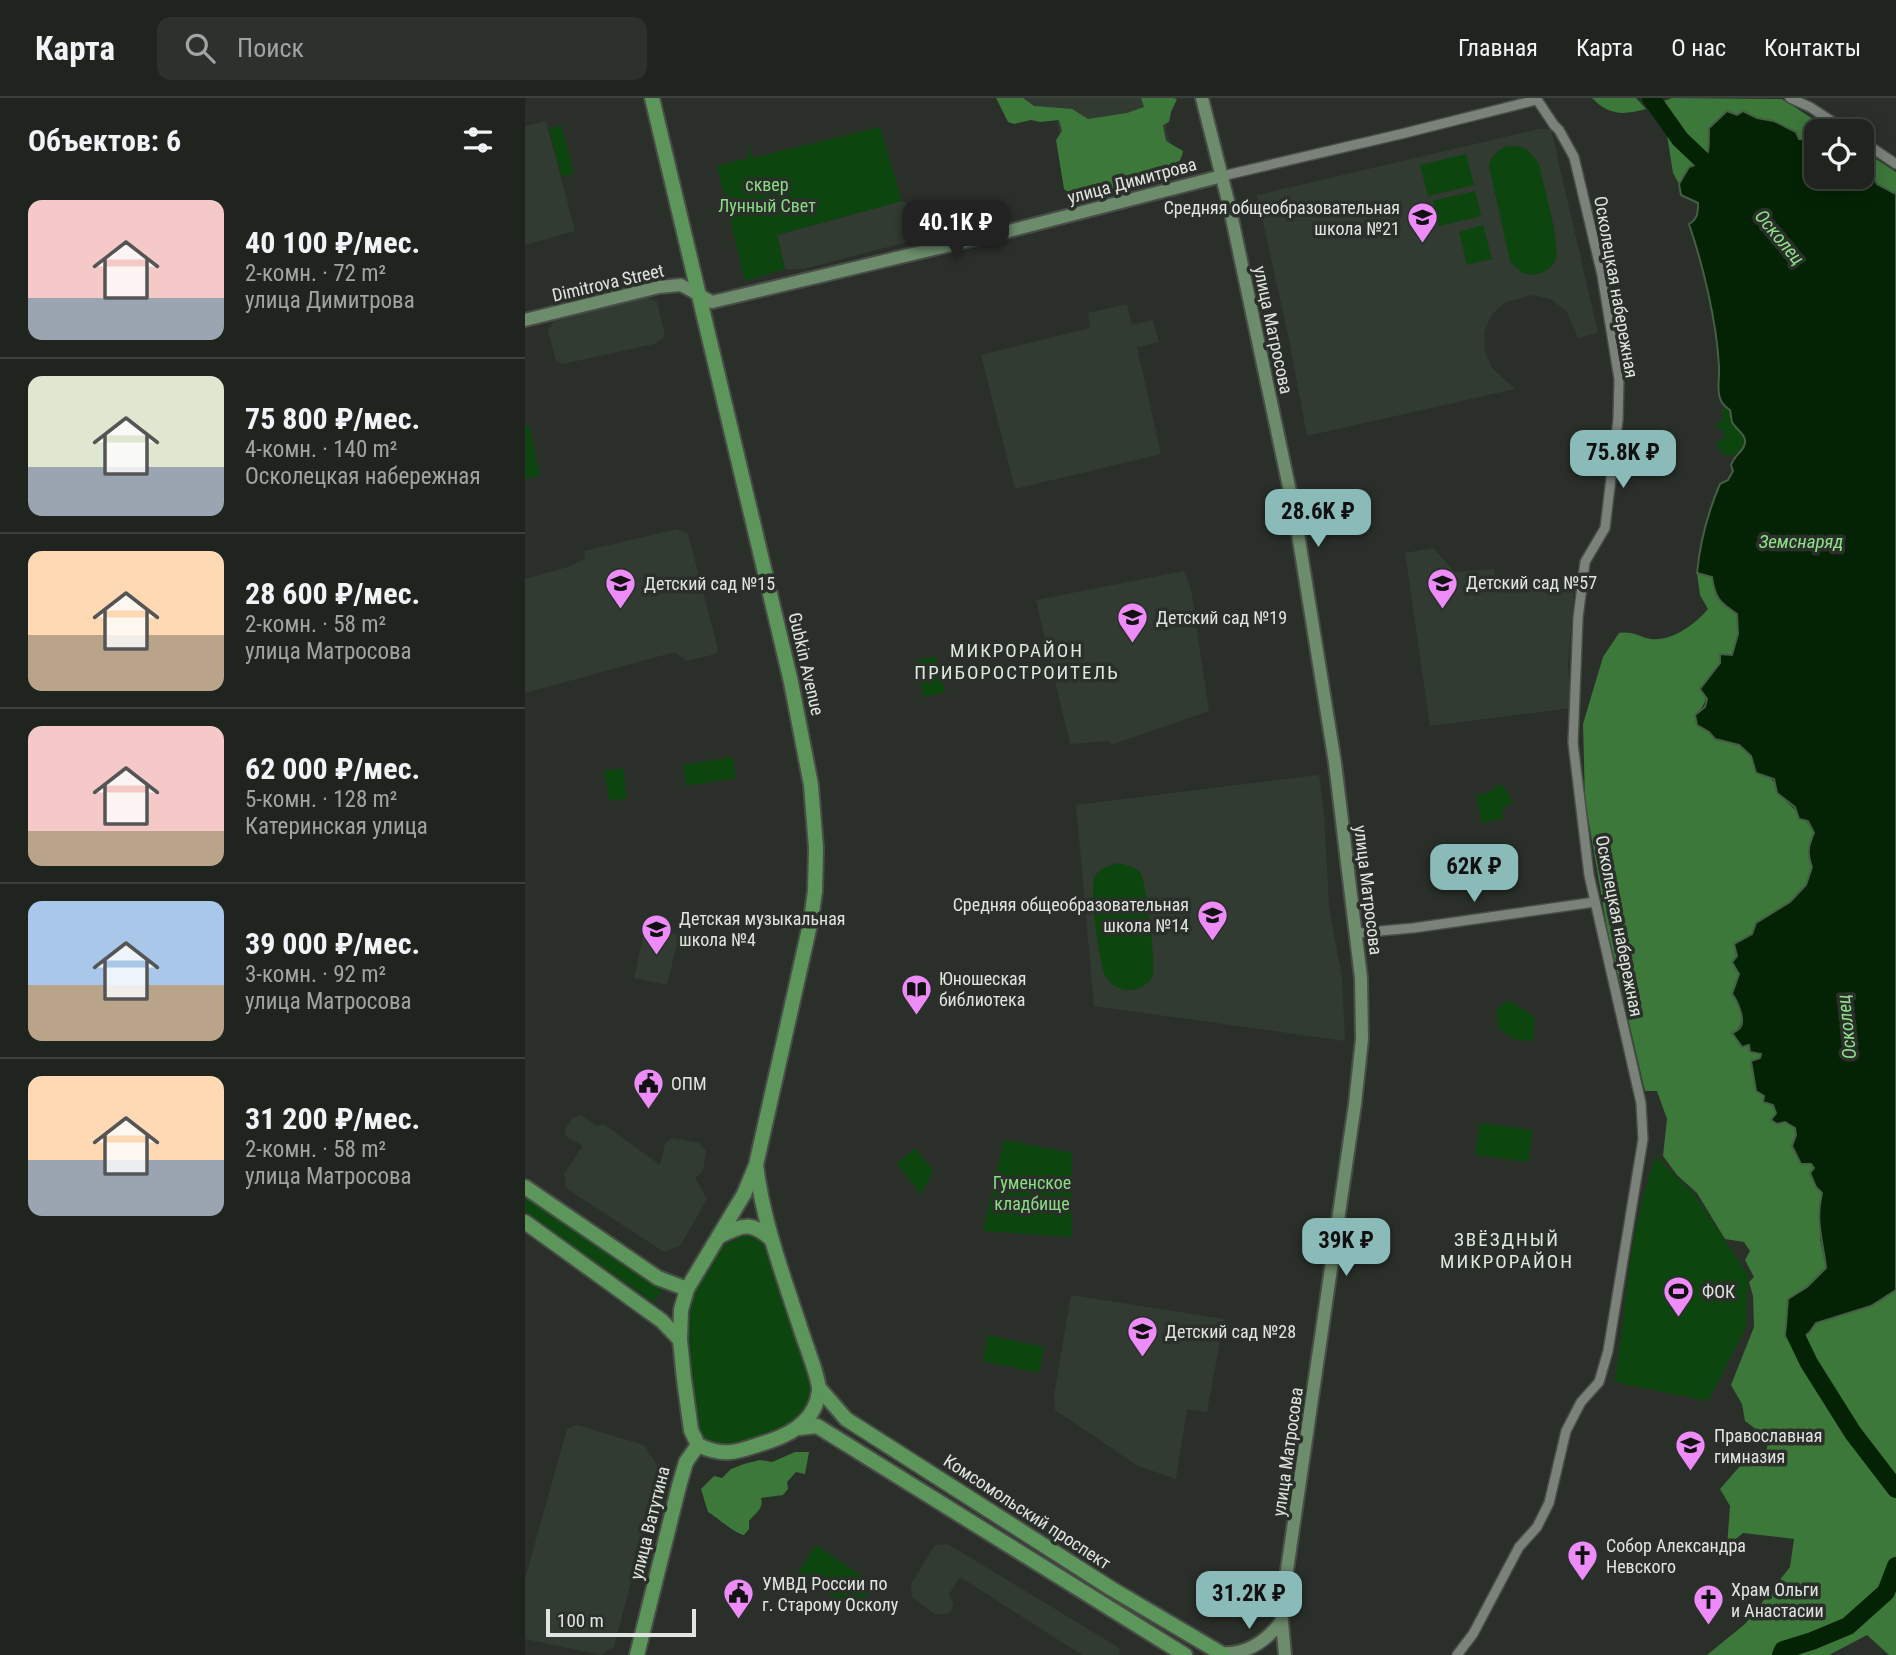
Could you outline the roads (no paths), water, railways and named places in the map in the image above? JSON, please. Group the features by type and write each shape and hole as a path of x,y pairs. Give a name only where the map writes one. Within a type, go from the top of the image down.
{"main road":[{"name":"Gubkin Avenue","path":"652,98 791,682 811,785 816,848 815,891 809,933 756,1165 744,1194 687,1289"},
{"name":"улица Матросова","path":"1202,98 1222,176 1303,561 1335,763 1357,933 1362,1004 1358,1074 1281,1622 1285,1655"},
{"name":"улица Димитрова","path":"698,293 712,302 1001,233 1222,176"},
{"name":"Dimitrova Street","path":"525,320 659,287 681,285 698,293"},
{"path":"525,1187 658,1278 687,1289 681,1310 680,1340 691,1430 698,1446 719,1454 730,1453 785,1436 799,1428 808,1419 820,1389 771,1239 760,1198 756,1165"},
{"path":"525,1222 662,1321 680,1340"},
{"path":"720,1236 750,1226 771,1239"},
{"name":"Комсомольский проспект","path":"820,1389 846,1419 1112,1589 1222,1654"},
{"path":"799,1428 817,1426 1185,1655"},
{"name":"улица Ватутина","path":"637,1655 686,1462 698,1446"},
{"path":"1222,1654 1247,1651 1268,1638 1281,1622"}],"street":[{"path":"1790,98 1828,119"},
{"name":"улица Димитрова","path":"1222,176 1536,99"},
{"name":"Осколецкая набережная","path":"1457,1655 1473,1634 1519,1547 1537,1527 1549,1503 1566,1431 1581,1402 1599,1382 1608,1351 1643,1139 1643,1112 1589,875 1573,743 1578,618 1585,562 1605,528 1618,420 1619,379 1602,275 1574,157 1559,130 1536,99"},
{"path":"1874,149 1896,164"},
{"path":"1357,933 1413,928 1595,902"}],"water":[{"name":"Земснаряд","path":"1727,111 1737,115 1743,111 1757,118 1774,121 1796,132 1799,139 1804,139 1804,189 1874,189 1874,178 1877,184 1896,194 1896,1290 1871,1306 1816,1323 1809,1333 1796,1339 1785,1337 1788,1299 1807,1287 1826,1268 1819,1222 1822,1193 1810,1173 1814,1168 1811,1164 1801,1164 1792,1146 1796,1135 1795,1128 1785,1122 1777,1124 1771,1120 1776,1113 1773,1105 1763,1102 1764,1096 1756,1091 1751,1061 1760,1058 1761,1054 1750,1052 1749,1045 1742,1047 1732,1033 1740,1027 1742,1018 1732,994 1739,974 1732,962 1737,956 1734,944 1752,934 1756,923 1790,902 1806,885 1812,867 1809,850 1814,833 1808,821 1799,819 1795,807 1777,793 1774,779 1756,773 1751,756 1739,745 1715,739 1697,725 1695,715 1705,707 1707,699 1700,689 1720,663 1720,654 1732,655 1738,634 1737,614 1719,599 1712,577 1697,573 1708,516 1720,484 1728,480 1733,471 1732,462 1745,442 1732,422 1730,410 1719,396 1718,350 1712,313 1689,224 1696,218 1698,203 1681,195 1679,184 1689,167 1706,158 1709,128"}],"waterway":[{"name":"Осколец","path":"1651,98 1680,139 1720,177"},
{"name":"Осколец","path":"1805,1320 1795,1334 1809,1363 1853,1433 1896,1489"},
{"name":"Осколец","path":"1781,1655 1783,1650 1848,1626 1886,1592 1896,1566"}],"place":[{"name":"Средняя общеобразовательная школа №21","path":"1423,245"},
{"name":"Детский сад №57","path":"1443,610"},
{"name":"Детский сад №15","path":"621,611"},
{"name":"Детский сад №19","path":"1133,645"},
{"name":"Средняя общеобразовательная школа №14","path":"1212,942"},
{"name":"Детская музыкальная школа №4","path":"656,956"},
{"name":"Юношеская библиотека","path":"916,1016"},
{"name":"ОПМ","path":"648,1111"},
{"name":"ФОК","path":"1679,1319"},
{"name":"Детский сад №28","path":"1142,1359"},
{"name":"Православная гимназия","path":"1691,1473"},
{"name":"Собор Александра Невского","path":"1583,1583"},
{"name":"УМВД России по г. Старому Осколу","path":"739,1621"},
{"name":"Храм Ольги и Анастасии","path":"1708,1627"}],"district":[{"name":"МИКРОРАЙОН ПРИБОРОСТРОИТЕЛЬ","path":"1017,661"},
{"name":"ЗВЁЗДНЫЙ МИКРОРАЙОН","path":"1507,1250"}],"park label":[{"name":"сквер Лунный Свет","path":"767,196"},
{"name":"Гуменское кладбище","path":"1032,1193"}]}
